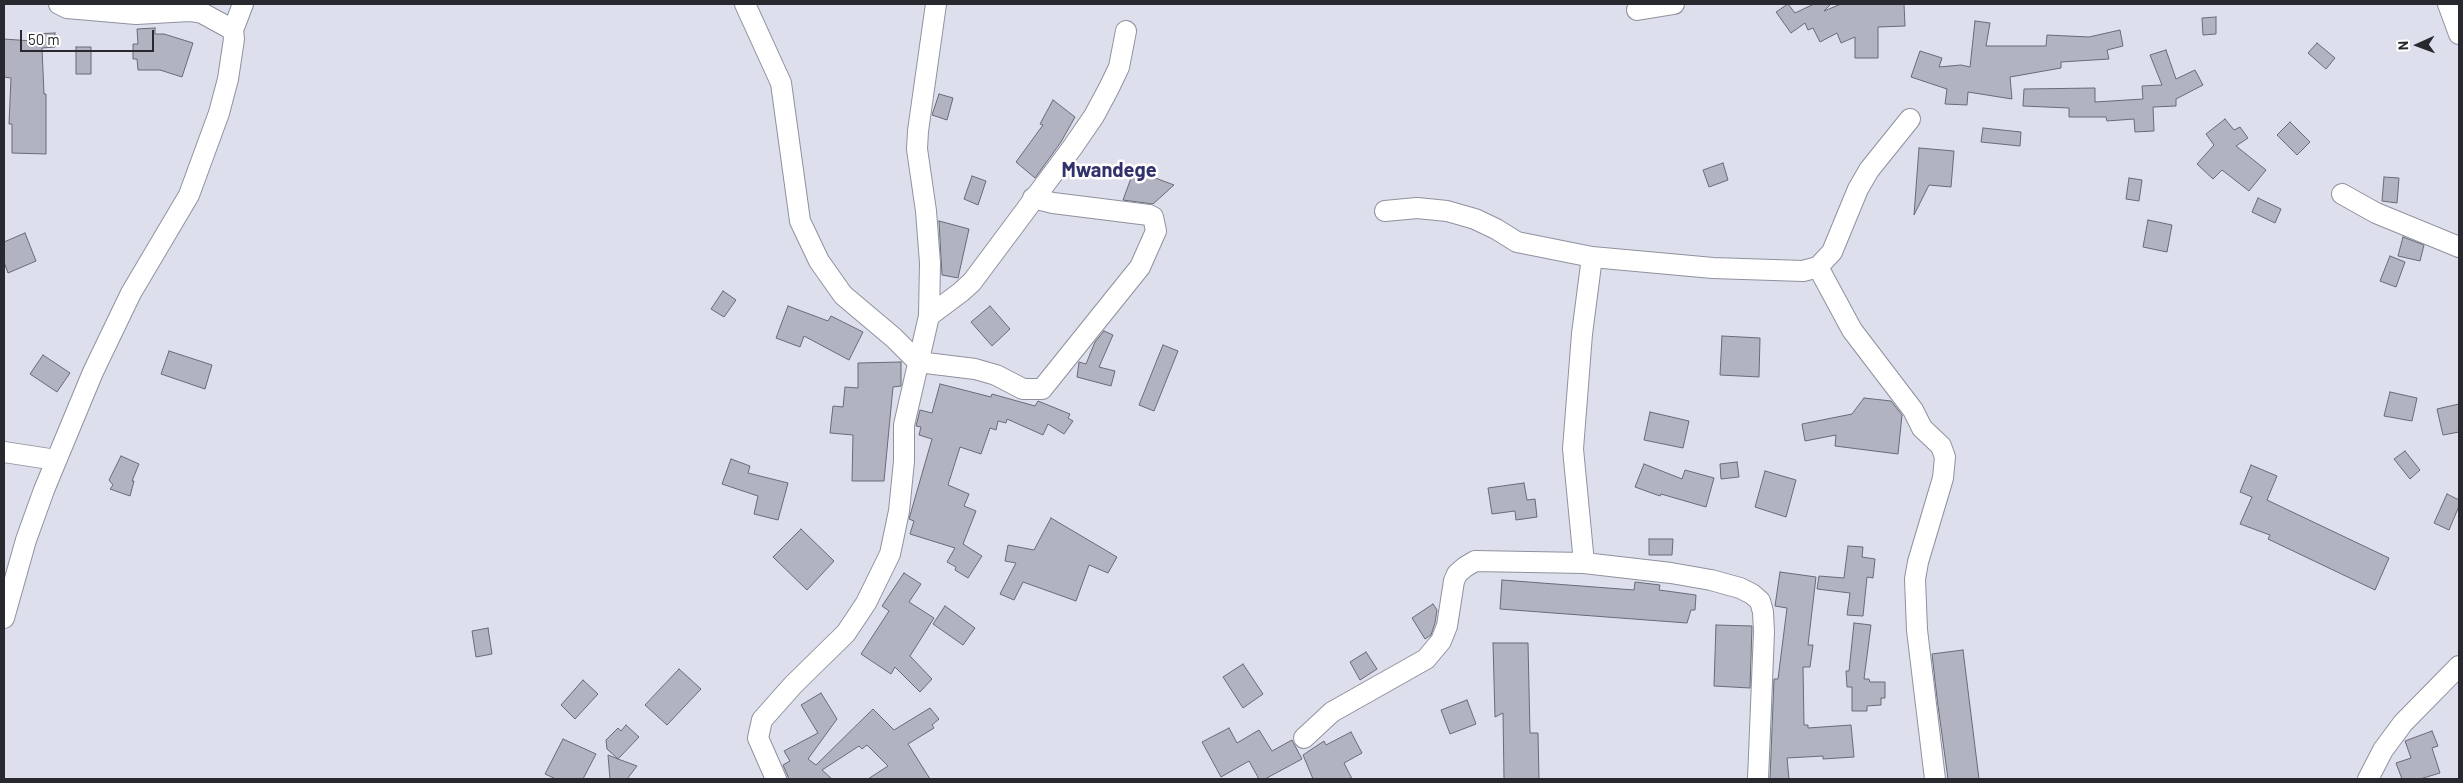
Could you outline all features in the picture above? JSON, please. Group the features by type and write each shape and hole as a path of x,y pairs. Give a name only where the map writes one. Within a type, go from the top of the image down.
{"street":[{"path":"59,4 67,8 82,10 136,14 190,11 212,17 233,30"},
{"path":"4,618 26,540 56,460 93,372 130,293 189,195 221,104 228,78 234,39 233,30 242,4"},
{"path":"744,4 782,83 800,221 819,261 843,295 894,338 918,362 976,369 996,375 1024,389 1042,389 1140,267 1156,231 1153,217 1149,214 1053,203 1033,198"},
{"path":"776,779 758,738 762,720 846,633 866,603 890,554 899,511 904,461 904,425 929,316 930,263 918,149 918,131 936,4"},
{"path":"1637,10 1674,4"},
{"path":"2448,4 2459,34"},
{"path":"929,316 972,282 1094,116 1119,67 1126,31"},
{"path":"1385,211 1417,208 1448,211 1475,219 1517,242 1592,257 1713,268 1793,271 1818,267 1832,252 1858,189 1869,170 1910,119"},
{"path":"2342,194 2376,213 2459,247"},
{"path":"1584,563 1574,449 1582,334 1592,257"},
{"path":"1818,267 1852,330 1913,410 1922,428 1941,446 1945,457 1943,478 1918,562 1915,579 1917,630 1935,779"},
{"path":"4,452 56,460"},
{"path":"1304,738 1332,712 1426,659 1441,641 1447,626 1454,581 1465,567 1475,562 1584,563 1671,573 1711,580 1740,588 1752,594 1760,602 1763,612 1764,632 1758,779"},
{"path":"2368,779 2383,750 2403,723 2459,666"}],"building":[{"path":"1788,4 1795,13 1814,4 1831,4 1824,11 1841,4 1904,4 1905,26 1878,27 1878,58 1855,58 1855,37 1841,43 1837,33 1820,42 1813,28 1808,30 1805,23 1791,33 1776,12"},
{"path":"2216,17 2216,34 2203,35 2202,18"},
{"path":"1975,21 1990,23 1986,46 2046,46 2047,35 2089,37 2120,30 2123,46 2107,50 2109,59 2061,62 2061,68 2010,77 2012,99 1968,92 1967,105 1945,104 1947,89 1911,77 1920,51 1942,58 1939,67 1961,65 1970,67"},
{"path":"155,28 155,34 164,34 193,43 182,77 160,70 138,70 137,59 133,59 133,44 138,44 137,29"},
{"path":"55,33 55,47 42,48 44,94 46,94 46,154 12,153 12,124 9,124 11,78 4,77 4,39 32,41 32,34"},
{"path":"2317,43 2335,58 2326,69 2308,53"},
{"path":"76,47 91,47 91,74 76,74"},
{"path":"2166,50 2176,79 2195,70 2203,85 2176,99 2176,106 2153,107 2154,131 2135,132 2134,119 2107,121 2106,117 2069,117 2069,108 2023,106 2024,89 2095,88 2095,102 2143,99 2142,86 2162,85 2150,55"},
{"path":"939,94 953,98 947,120 932,115"},
{"path":"1053,100 1075,117 1061,142 1035,178 1016,162 1043,125 1040,124"},
{"path":"2225,119 2234,130 2240,127 2248,138 2236,146 2266,170 2249,191 2222,170 2213,179 2197,164 2214,145 2206,134"},
{"path":"2290,122 2310,142 2297,155 2277,135"},
{"path":"1983,128 2021,132 2020,146 1981,142"},
{"path":"1919,148 1954,151 1951,187 1929,185 1914,215"},
{"path":"1723,163 1728,180 1709,187 1703,170"},
{"path":"1134,170 1174,185 1153,204 1123,200"},
{"path":"972,176 986,181 978,205 964,199"},
{"path":"2384,177 2399,178 2397,203 2382,201"},
{"path":"2129,178 2142,180 2139,201 2126,199"},
{"path":"2258,198 2281,209 2275,223 2252,212"},
{"path":"2148,220 2172,225 2167,252 2143,247"},
{"path":"939,221 969,229 958,278 942,275"},
{"path":"25,233 36,261 8,273 4,262 4,242"},
{"path":"2403,237 2424,245 2420,261 2398,256"},
{"path":"2390,256 2405,262 2396,287 2380,281"},
{"path":"723,291 736,300 724,317 711,309"},
{"path":"788,306 828,321 831,316 863,332 849,360 804,336 800,347 776,338"},
{"path":"990,306 1010,329 992,346 971,322"},
{"path":"1104,331 1113,335 1099,367 1115,371 1111,386 1077,377 1079,362 1086,364 1095,342"},
{"path":"1722,336 1760,338 1759,377 1720,375"},
{"path":"1163,345 1178,351 1154,411 1139,405"},
{"path":"169,351 212,365 205,389 161,374"},
{"path":"43,355 70,373 57,392 30,374"},
{"path":"901,362 901,386 893,387 884,481 852,481 853,435 830,433 833,406 843,407 845,387 858,388 858,363"},
{"path":"940,384 991,397 992,394 1035,406 1038,401 1070,414 1068,418 1073,421 1064,434 1048,424 1043,435 1007,419 1006,423 998,421 996,430 990,428 981,454 960,447 948,485 969,494 964,506 976,511 963,544 982,556 968,578 955,570 956,567 947,562 955,548 910,534 914,521 909,519 932,439 919,435 921,427 916,426 920,410 932,413"},
{"path":"2390,392 2417,398 2412,421 2384,416"},
{"path":"1864,398 1891,401 1902,415 1898,454 1835,446 1836,435 1805,441 1802,424 1852,414"},
{"path":"2459,404 2459,432 2443,435 2437,409"},
{"path":"1650,412 1689,421 1683,448 1644,440"},
{"path":"2405,451 2420,470 2410,479 2394,459"},
{"path":"121,456 139,464 132,481 134,481 130,496 110,489 113,485 109,480"},
{"path":"731,459 750,466 748,473 788,483 778,520 754,514 758,496 722,484"},
{"path":"1737,462 1739,477 1721,479 1720,464"},
{"path":"1644,464 1682,479 1685,470 1714,478 1706,507 1661,494 1660,496 1635,487"},
{"path":"2251,465 2277,476 2267,500 2389,558 2375,590 2268,539 2270,535 2240,524 2252,497 2240,492"},
{"path":"1765,471 1796,480 1786,517 1755,507"},
{"path":"1524,483 1527,500 1535,499 1537,517 1516,520 1515,511 1492,514 1488,488"},
{"path":"2447,494 2459,500 2459,506 2449,530 2434,523"},
{"path":"1051,518 1117,557 1108,573 1089,565 1076,601 1023,582 1014,600 1000,594 1016,563 1005,561 1008,545 1034,550"},
{"path":"801,529 834,561 807,590 773,557"},
{"path":"1649,539 1673,539 1672,555 1649,555"},
{"path":"1848,546 1863,547 1862,557 1875,559 1873,578 1867,577 1863,616 1847,615 1850,593 1817,589 1819,576 1844,578"},
{"path":"1780,572 1816,577 1808,645 1813,645 1810,667 1803,667 1804,725 1808,725 1808,728 1851,725 1854,757 1823,759 1823,756 1787,758 1789,779 1770,779 1774,679 1778,679 1787,608 1775,606"},
{"path":"904,573 921,584 909,602 934,618 910,656 932,679 920,692 895,667 891,674 861,654 889,611 882,606"},
{"path":"1502,580 1634,590 1635,582 1660,585 1659,590 1696,595 1695,610 1691,610 1687,623 1500,609"},
{"path":"1433,604 1437,610 1435,623 1431,635 1425,639 1412,618"},
{"path":"945,606 975,628 963,645 933,624"},
{"path":"1854,623 1871,625 1864,679 1869,679 1870,682 1885,682 1885,698 1881,698 1881,705 1867,706 1867,711 1852,711 1852,687 1847,687 1846,671 1849,671"},
{"path":"1716,625 1752,626 1750,688 1714,686"},
{"path":"488,628 492,654 476,657 472,631"},
{"path":"1493,643 1528,643 1530,733 1538,733 1539,779 1504,779 1503,713 1495,717"},
{"path":"1963,650 1979,779 1948,779 1937,698 1932,654"},
{"path":"1366,652 1377,669 1360,680 1350,662"},
{"path":"1243,664 1263,694 1243,708 1223,677"},
{"path":"679,669 701,689 667,725 645,705"},
{"path":"583,680 598,694 575,719 561,705"},
{"path":"821,693 837,719 808,759 816,765 873,709 894,730 930,708 939,719 932,725 934,728 908,744 930,779 868,779 888,766 867,745 862,749 859,746 822,770 832,779 789,779 783,765 790,761 784,751 818,733 801,705"},
{"path":"1467,700 1476,724 1450,734 1441,710"},
{"path":"626,725 639,737 618,759 607,749 606,740 618,728 621,731"},
{"path":"1229,728 1237,743 1259,730 1272,751 1292,740 1302,759 1265,779 1259,779 1249,761 1221,777 1202,742"},
{"path":"2432,731 2438,746 2432,748 2440,773 2420,779 2402,779 2396,763 2411,758 2405,741"},
{"path":"1351,732 1362,753 1344,763 1352,779 1313,779 1303,755 1324,741 1326,745"},
{"path":"563,739 596,754 583,779 556,779 545,774"},
{"path":"608,755 637,766 627,779 610,779"}],"district":[{"name":"Mwandege","path":"1109,170"}]}
